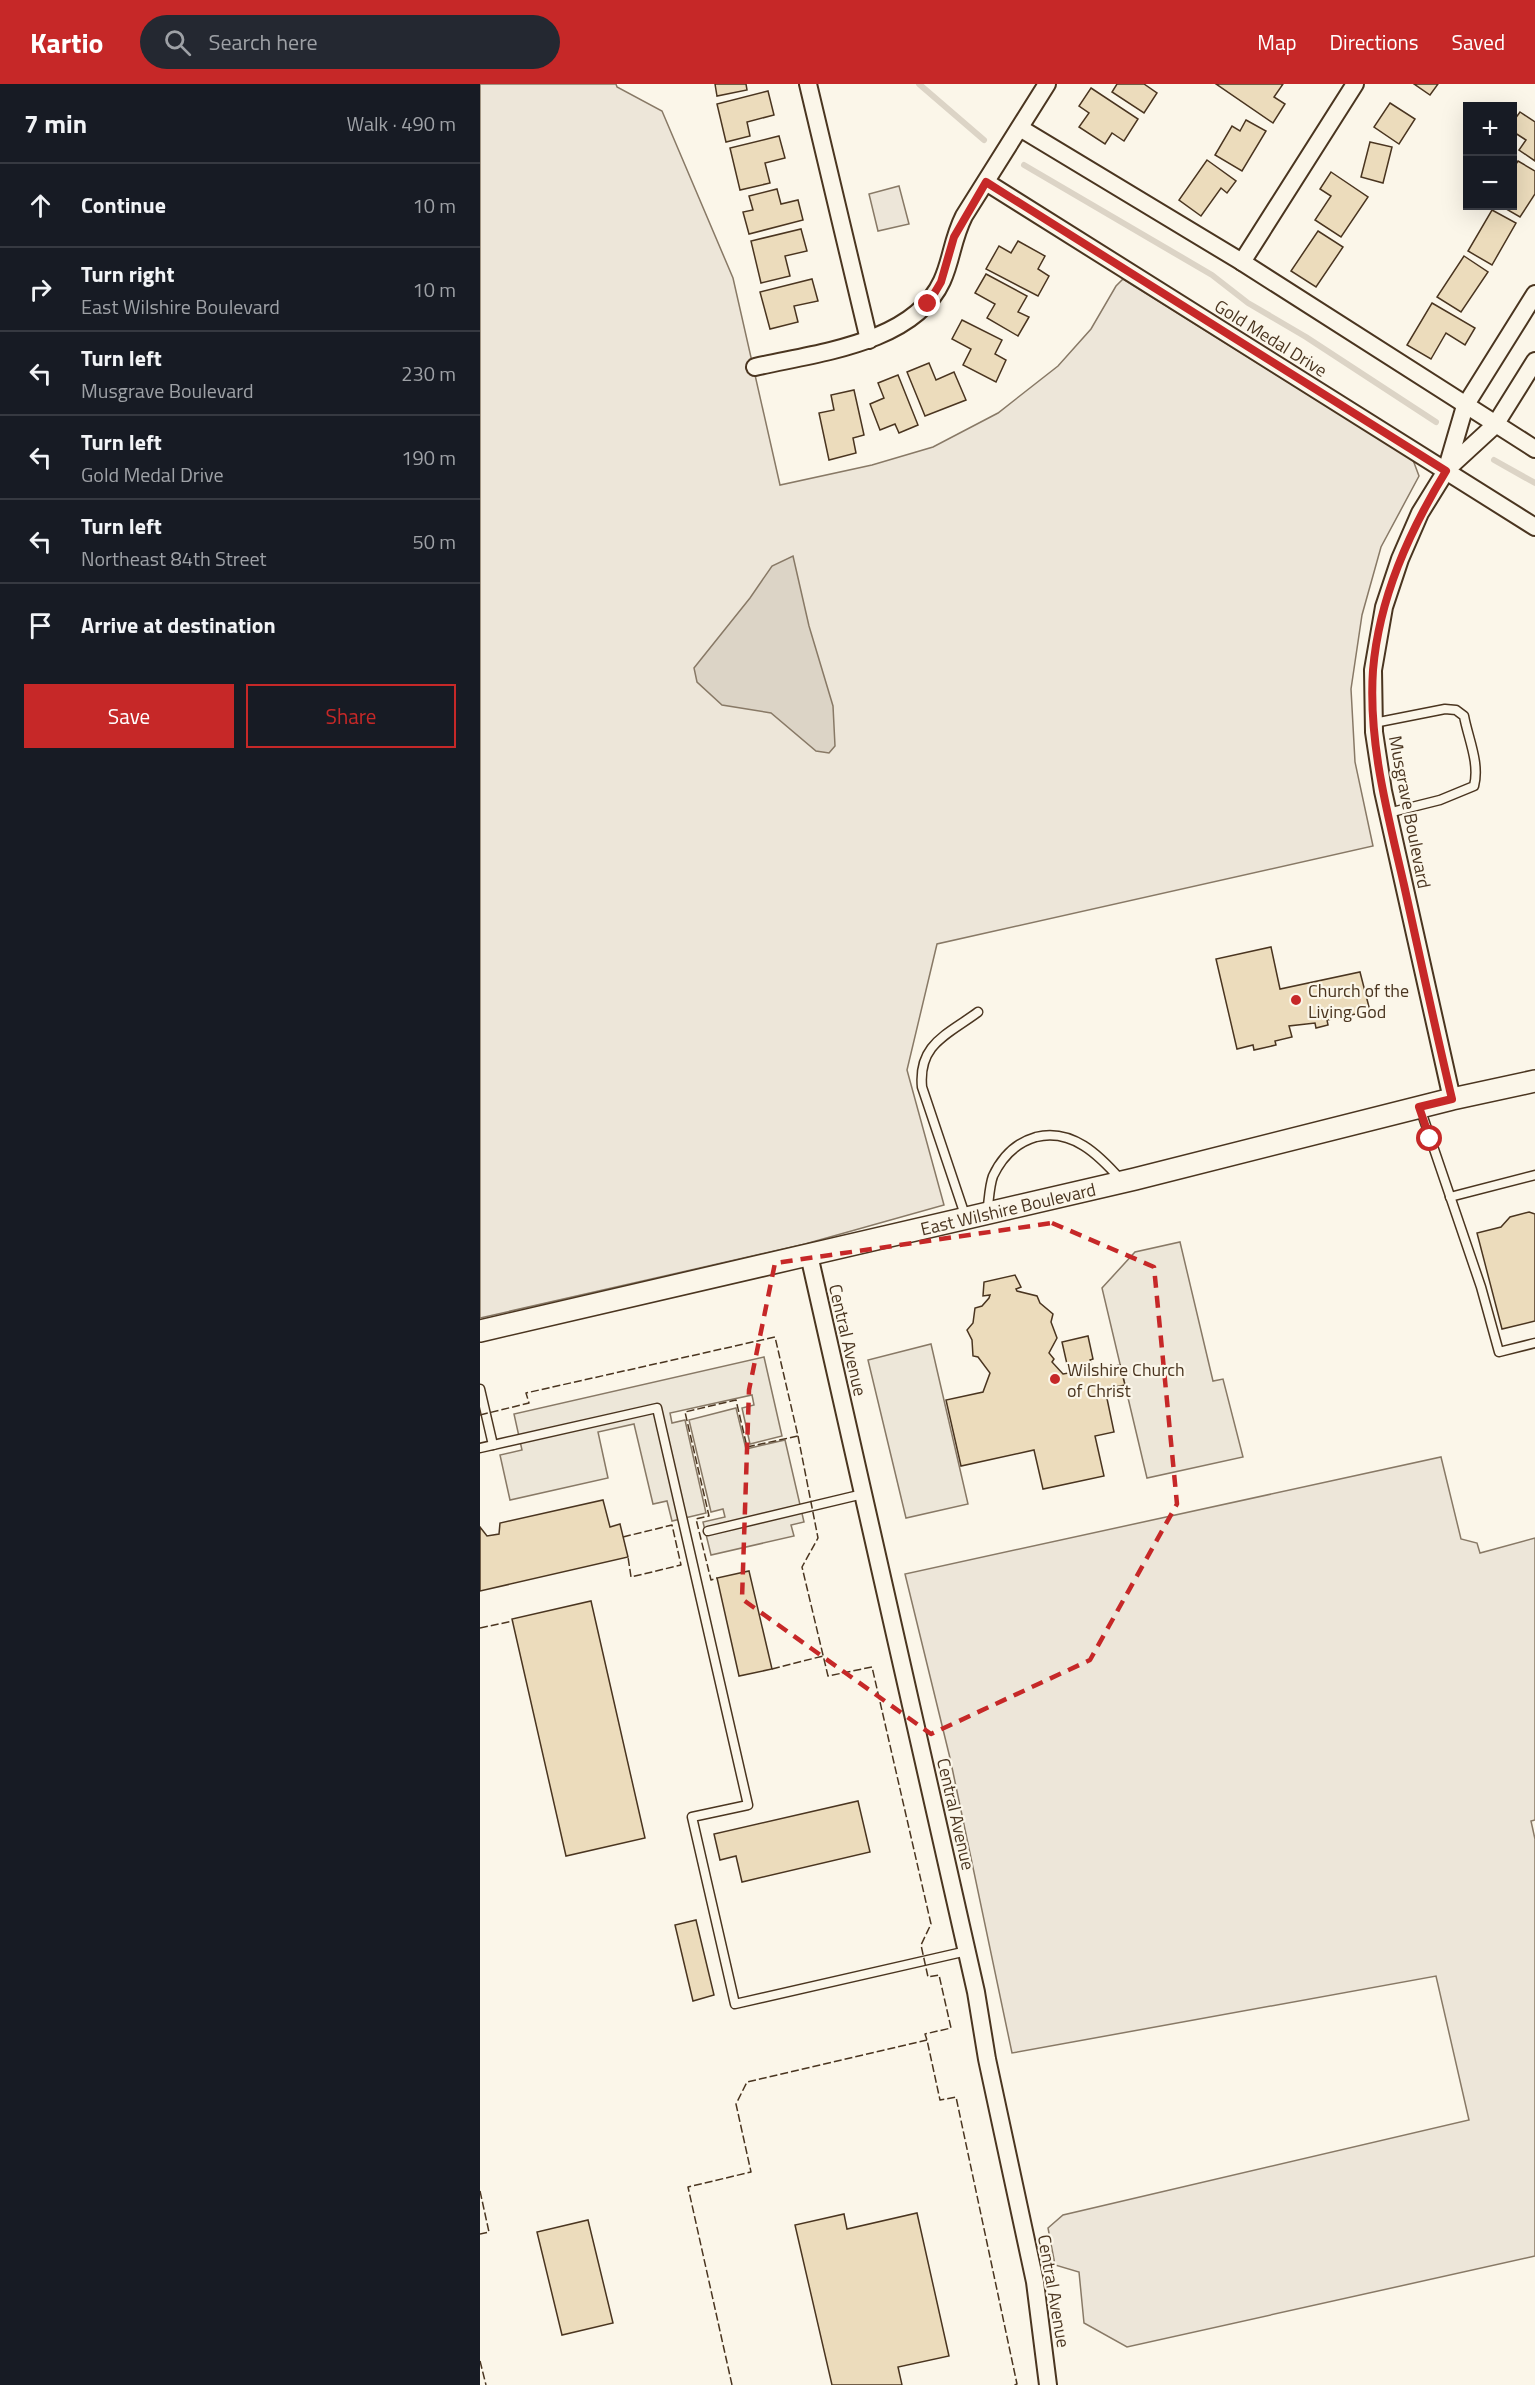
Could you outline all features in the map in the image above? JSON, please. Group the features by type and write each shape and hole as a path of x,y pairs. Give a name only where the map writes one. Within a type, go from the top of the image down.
{"street":[{"path":"808,84 869,340"},
{"path":"755,367 869,340 911,319 928,304 941,282 954,237 1047,84"},
{"path":"1242,262 1355,84"},
{"path":"1020,128 1242,262 1535,449"},
{"name":"Gold Medal Drive","path":"986,182 1535,527"},
{"name":"Musgrave Boulevard","path":"1446,471 1465,406 1535,294"},
{"name":"Musgrave Boulevard","path":"1452,1099 1388,813 1374,723 1373,670 1384,607 1400,559 1420,513 1446,471 1495,425 1535,361"},
{"name":"East Wilshire Boulevard","path":"480,1331 1123,1182 1419,1107 1535,1081"},
{"name":"Central Avenue","path":"809,1255 967,1951 987,2060 1035,2282 1048,2385"}],"lane":[{"path":"1374,723 1445,709 1456,710 1464,716 1474,758 1476,778 1474,786 1440,800 1388,813"},
{"path":"966,1218 922,1087 921,1068 926,1052 978,1012"},
{"path":"1419,1107 1481,1287 1499,1352 1535,1343"},
{"path":"987,1214 992,1178 1007,1153 1023,1141 1042,1136 1059,1134 1077,1142 1101,1158 1123,1182"},
{"path":"1450,1197 1535,1175"},
{"path":"480,1389 493,1445"},
{"path":"480,1448 657,1408 748,1805 692,1817 735,2004 967,1951"},
{"path":"708,1531 863,1494"}],"highlighted area":[{"path":"1052,1223 1154,1267 1177,1504 1090,1660 931,1734 742,1599 749,1390 775,1263"}],"shaded area":[{"path":"480,84 616,84 617,87 662,111 733,278 780,485 872,465 933,447 998,413 1058,366 1091,329 1116,286 1123,279 1413,460 1419,476 1381,547 1362,615 1351,689 1355,762 1373,846 937,944 907,1070 944,1205 805,1244 480,1318"},
{"path":"899,186 909,224 878,231 869,194"},
{"path":"793,556 809,626 833,706 835,746 829,753 816,751 771,713 722,705 697,682 694,668 750,598 772,566"},
{"path":"1180,1242 1213,1381 1223,1379 1243,1457 1147,1478 1102,1288 1135,1252"},
{"path":"931,1344 968,1504 906,1518 868,1360"},
{"path":"764,1357 782,1436 750,1444 742,1408 754,1405 752,1395 670,1413 672,1423 685,1420 706,1513 672,1521 667,1501 653,1504 634,1424 598,1432 608,1478 510,1500 500,1455 522,1450 514,1414"},
{"path":"736,1408 746,1449 785,1440 804,1522 791,1525 794,1536 711,1555 703,1522 725,1517 723,1509 711,1512 689,1420"},
{"path":"1441,1457 1461,1539 1477,1543 1480,1553 1535,1538 1535,1820 1531,1821 1535,1839 1535,2256 1127,2347 1084,2323 1079,2272 1055,2265 1048,2228 1063,2215 1469,2120 1436,1976 1012,2053 950,1758 905,1574"}],"building":[{"path":"715,84 746,84 747,90 717,96"},
{"path":"1117,84 1144,84 1157,93 1144,113 1112,92"},
{"path":"1216,84 1283,84 1274,97 1285,104 1273,123"},
{"path":"1414,84 1438,84 1430,95"},
{"path":"1091,88 1138,119 1124,141 1112,133 1105,144 1079,127 1089,113 1079,106"},
{"path":"768,91 774,115 747,122 750,136 726,142 717,104"},
{"path":"1390,103 1415,119 1399,144 1374,127"},
{"path":"1520,112 1535,122 1535,161 1519,150 1526,140 1517,134 1517,116"},
{"path":"1246,120 1266,131 1242,171 1215,155 1232,126 1240,131"},
{"path":"779,136 785,158 765,163 770,183 740,190 730,148"},
{"path":"1370,142 1392,147 1383,183 1361,177"},
{"path":"1207,160 1236,181 1227,193 1221,188 1201,216 1179,200"},
{"path":"1517,162 1535,171 1535,194 1520,217 1508,210 1517,210"},
{"path":"1331,172 1368,197 1341,237 1315,220 1331,196 1320,189"},
{"path":"777,189 781,204 798,200 803,220 749,234 743,212 753,210 749,196"},
{"path":"1492,210 1516,223 1492,265 1468,251"},
{"path":"801,229 807,251 785,256 790,276 761,283 751,241"},
{"path":"1318,231 1343,247 1316,287 1291,271"},
{"path":"1018,241 1045,256 1038,269 1049,276 1038,296 986,269 999,246 1011,253"},
{"path":"1464,256 1488,272 1461,312 1437,297"},
{"path":"986,274 1027,296 1018,312 1029,317 1018,336 987,318 995,304 975,293"},
{"path":"812,279 818,301 794,306 798,322 770,329 760,292"},
{"path":"1432,303 1475,328 1465,345 1446,333 1431,359 1407,345"},
{"path":"962,320 1002,340 995,354 1006,360 996,382 963,365 971,349 952,339"},
{"path":"929,363 936,380 954,372 966,400 925,416 907,372"},
{"path":"898,375 918,425 899,433 895,424 880,430 870,404 884,398 878,383"},
{"path":"854,390 864,435 853,438 856,453 829,460 819,413 834,410 831,395"},
{"name":"Church of the Living God","path":"1271,947 1280,989 1360,972 1370,1011 1327,1020 1328,1025 1316,1028 1315,1023 1289,1026 1292,1037 1275,1041 1276,1045 1254,1050 1253,1045 1237,1049 1216,959"},
{"path":"1529,1212 1535,1214 1535,1321 1502,1329 1477,1233 1501,1227 1510,1217"},
{"name":"Wilshire Church of Christ","path":"1015,1275 1021,1287 1016,1289 1017,1291 1037,1296 1040,1303 1053,1314 1051,1322 1057,1338 1049,1353 1054,1359 1052,1362 1063,1374 1069,1373 1062,1342 1088,1336 1093,1359 1090,1360 1092,1367 1099,1366 1100,1370 1120,1365 1125,1385 1105,1389 1114,1432 1095,1436 1104,1476 1043,1489 1034,1450 961,1466 946,1400 983,1392 990,1373 978,1357 973,1356 972,1340 967,1330 973,1323 975,1308 982,1306 989,1298 990,1295 983,1296 984,1282"},
{"path":"603,1500 610,1527 620,1524 628,1557 480,1591 480,1527 487,1536 499,1534 500,1523"},
{"path":"749,1571 772,1669 739,1676 717,1578"},
{"path":"591,1601 645,1838 566,1856 512,1619"},
{"path":"858,1801 870,1852 742,1882 736,1856 720,1860 714,1834"},
{"path":"696,1920 714,1995 693,2001 675,1925"},
{"path":"917,2213 949,2356 898,2367 902,2385 832,2385 795,2225 844,2214 847,2229"},
{"path":"588,2220 613,2323 562,2335 537,2232"}],"waterway":[{"path":"919,84 984,140"},
{"path":"1024,165 1212,275 1248,303 1306,337 1436,422"},
{"path":"1494,460 1535,483"}],"fence":[{"path":"480,1415 529,1403 526,1393 775,1337 798,1436 747,1447 736,1400 685,1412 709,1516 696,1519 711,1580 717,1578"},
{"path":"798,1436 818,1538 802,1567 828,1676 872,1667 931,1924 921,1945 928,1977 939,1975 951,2028 925,2034 940,2100 956,2097 1017,2384 1014,2385"},
{"path":"623,1537 672,1525 681,1565 631,1577 628,1557"},
{"path":"480,1628 513,1621"},
{"path":"772,1669 823,1656"},
{"path":"732,2385 688,2187 751,2172 736,2104 747,2082 927,2040"},
{"path":"480,2191 489,2232 480,2234"},
{"path":"480,2361 486,2385"}],"place":[{"name":"Church of the Living God","path":"1296,1000"},
{"name":"Wilshire Church of Christ","path":"1055,1379"}],"route":[{"path":"928,304 941,282 954,237 964,216 986,182 1446,471 1420,513 1400,559 1384,607 1373,670 1374,732 1383,791 1452,1099 1419,1107 1430,1139"}]}
